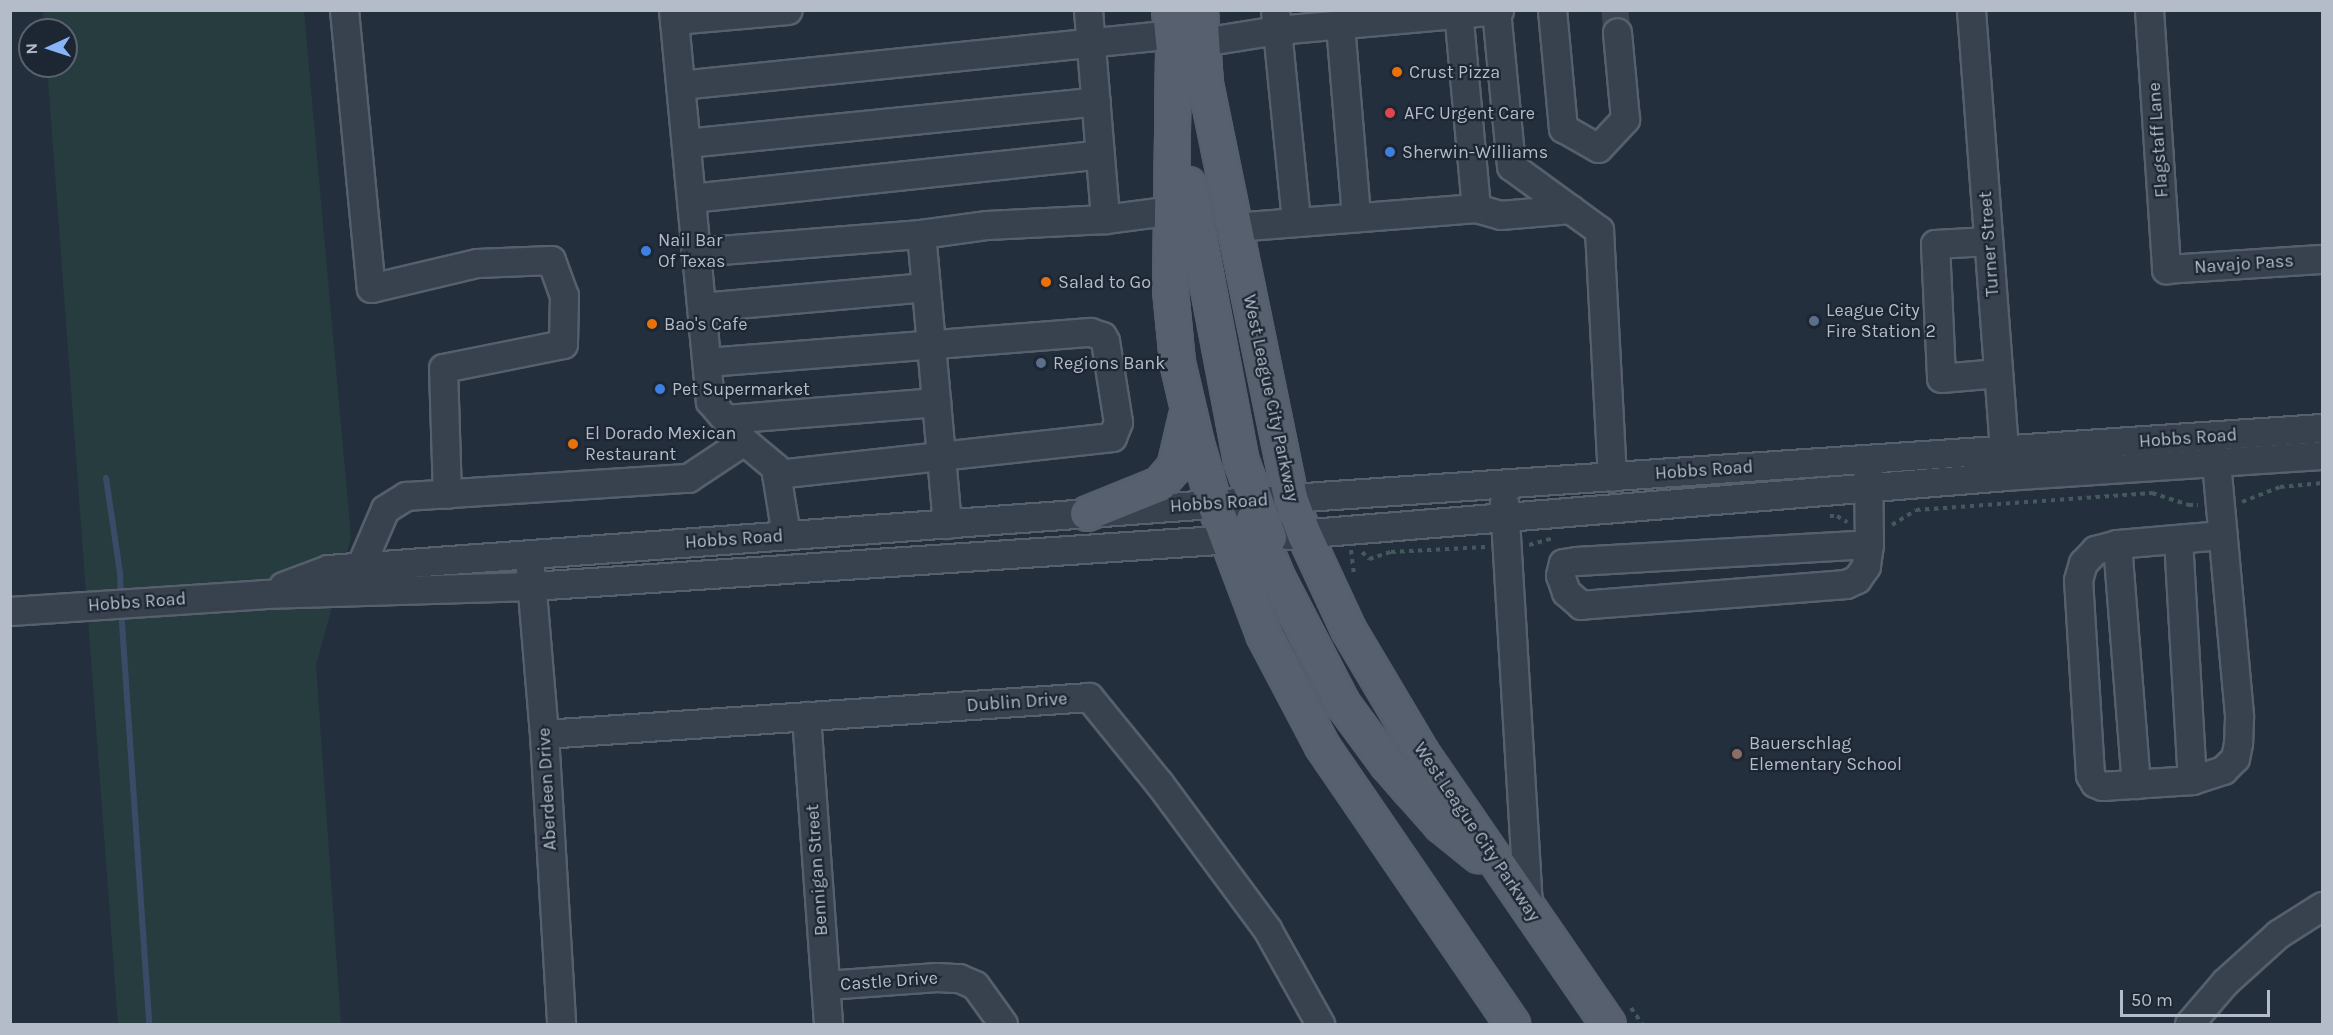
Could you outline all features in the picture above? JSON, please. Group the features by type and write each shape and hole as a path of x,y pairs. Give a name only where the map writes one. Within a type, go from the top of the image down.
{"main road":[{"path":"1183,30 1170,290 1177,362 1188,409 1238,502 1265,537 1314,653 1362,733 1441,825 1482,858 1523,901"},
{"path":"1183,30 1191,205 1241,461 1238,502 1228,539 1263,634 1322,746 1512,1024"},
{"name":"West League City Parkway","path":"1183,30 1204,83 1290,498 1304,534 1348,629 1421,752 1608,1024"},
{"path":"1087,513 1159,484 1174,467 1188,409"}],"street":[{"path":"344,10 371,288 477,263 551,260 564,296 563,344 443,368 447,494"},
{"path":"786,536 775,467 744,441 710,400 674,15 788,10"},
{"path":"1088,10 1105,219"},
{"path":"1552,10 1563,128 1598,148 1624,119 1617,32"},
{"path":"1971,11 1978,10"},
{"name":"Flagstaff Lane","path":"2149,10 2166,269"},
{"path":"680,85 1091,43 1276,20 1340,25 1497,11 1511,166 1599,230 1612,477"},
{"name":"Turner Street","path":"1971,11 2005,464"},
{"path":"1458,13 1476,208"},
{"path":"1276,20 1296,222"},
{"path":"1340,25 1356,217"},
{"path":"686,143 1096,100"},
{"path":"691,198 1100,154"},
{"path":"1234,227 1476,208 1500,215 1571,209"},
{"path":"696,252 921,234 987,225 1105,219 1173,210"},
{"path":"921,234 947,524"},
{"path":"1988,241 1935,244 1941,378 1998,374"},
{"name":"Navajo Pass","path":"2166,269 2322,259"},
{"path":"702,307 926,287"},
{"path":"707,362 1097,333 1105,341 1118,422 1115,434 1105,439 776,474"},
{"path":"726,419 936,402"},
{"name":"Hobbs Road","path":"10,611 263,594 531,586 1304,534 1868,488 2005,464 2322,428"},
{"path":"360,567 385,509 406,496 688,478 744,441"},
{"name":"Hobbs Road","path":"263,594 328,569 1290,498 1867,459 2005,464 2216,462 2322,455"},
{"path":"1867,459 1869,544 1866,566 1857,579 1846,584 1581,605 1566,592 1560,575 1563,563 1576,561 1869,544"},
{"path":"2216,462 2223,535 2239,717 2235,758 2223,770 2192,780 2102,786 2095,783 2090,775 2078,580 2083,562 2095,550 2117,544 2223,535"},
{"path":"1503,484 1523,901"},
{"path":"2178,539 2192,780"},
{"path":"2117,544 2136,784"},
{"name":"Aberdeen Drive","path":"528,555 544,734 561,1024"},
{"name":"Dublin Drive","path":"544,734 1089,697 1159,783 1267,929 1320,1024"},
{"name":"Bennigan Street","path":"806,716 828,1024"},
{"path":"2189,1024 2225,982 2269,942 2322,906"},
{"name":"Castle Drive","path":"826,985 937,977 959,978 975,985 1003,1024"}],"green space":[{"path":"43,11 304,11 351,537 316,665 341,1024 118,1024 48,78 78,78 78,18 43,18"}],"waterway":[{"path":"106,478 120,573 121,596"},
{"path":"121,609 149,1024"}],"tunnel":[{"path":"1615,10 1617,32"}],"place":[{"name":"Crust Pizza","path":"1397,72"},
{"name":"AFC Urgent Care","path":"1390,113"},
{"name":"Sherwin-Williams","path":"1390,152"},
{"name":"Nail Bar Of Texas","path":"646,251"},
{"name":"Salad to Go","path":"1046,282"},
{"name":"League City Fire Station 2","path":"1814,321"},
{"name":"Bao's Cafe","path":"652,324"},
{"name":"Regions Bank","path":"1041,363"},
{"name":"Pet Supermarket","path":"660,389"},
{"name":"El Dorado Mexican Restaurant","path":"573,444"},
{"name":"Bauerschlag Elementary School","path":"1737,754"}]}
